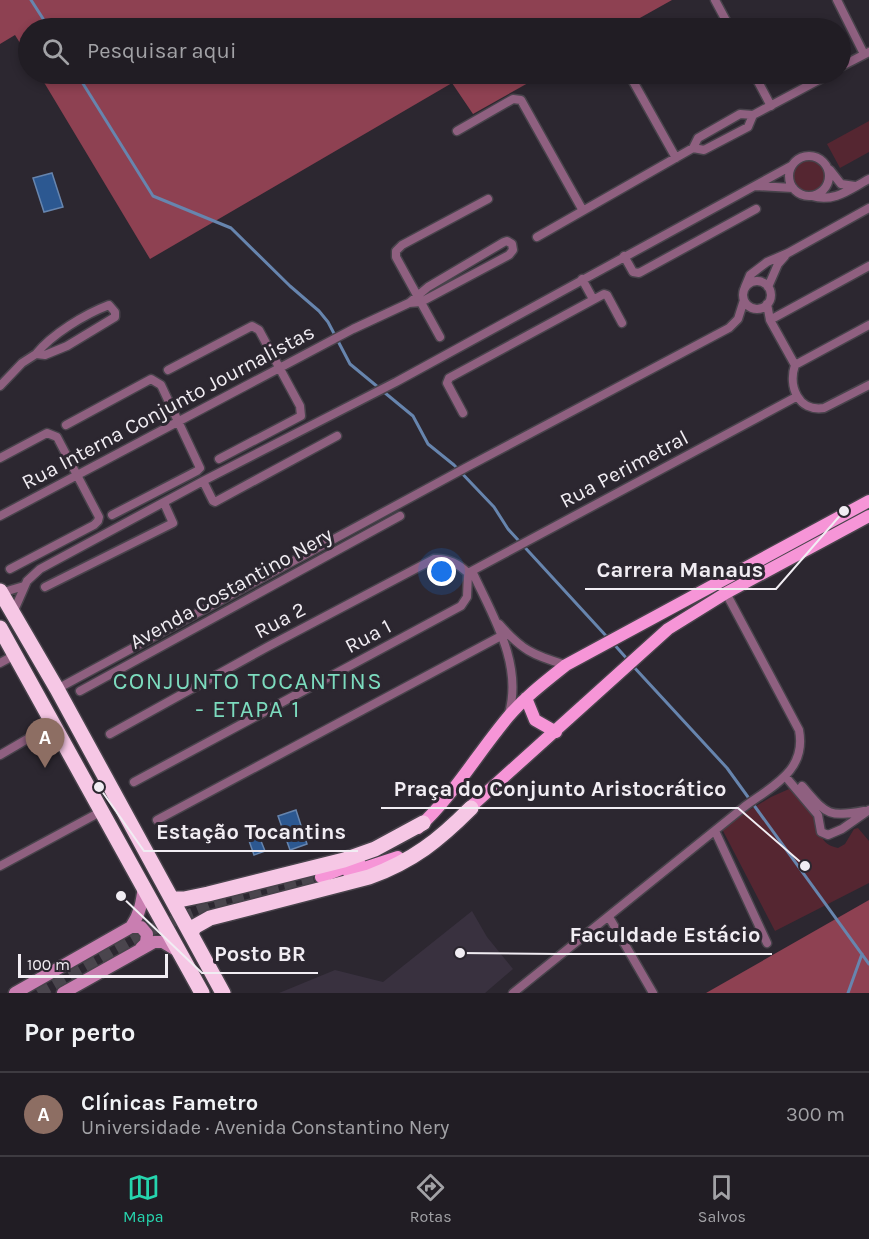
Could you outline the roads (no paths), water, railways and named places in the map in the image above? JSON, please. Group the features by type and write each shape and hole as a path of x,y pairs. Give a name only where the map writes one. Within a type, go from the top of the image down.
{"highway":[{"path":"1,592 57,689 223,993"},
{"path":"0,628 202,993"},
{"path":"191,933 194,927 210,918 369,877 391,869 428,848 471,808"},
{"path":"173,899 208,894 344,860 375,849 423,823"}],"main road":[{"path":"869,501 566,665 526,698 508,717 423,823 403,840 386,850 321,877 349,873 388,861 429,839 471,808 648,646 693,612 869,516"},
{"path":"526,698 535,720 556,732"}],"street":[{"path":"715,0 725,18"},
{"path":"837,0 847,18"},
{"path":"851,25 867,53 851,61"},
{"path":"635,84 676,158"},
{"path":"759,84 771,106"},
{"path":"693,148 704,150 748,127 753,116 812,84"},
{"path":"457,131 513,99 521,100 582,209"},
{"path":"537,237 582,209 693,148 698,138 740,114 753,116"},
{"path":"13,613 24,586 40,569 203,481 396,382 791,166 800,157 814,156 825,162 828,168 830,175 825,189 812,196"},
{"path":"791,166 789,181 792,188 801,195 820,199 834,198 869,179"},
{"path":"828,168 841,184 856,186"},
{"path":"754,186 792,188"},
{"path":"440,337 396,257 396,251 402,245 489,199"},
{"path":"57,689 442,480 729,328 738,319 750,275 758,268 869,208"},
{"path":"624,256 633,272 639,273 756,209"},
{"path":"504,242 512,244 513,250 509,255 419,298 504,242"},
{"path":"788,253 778,264 768,287 770,295 767,312 795,365 792,382 796,397 810,407 824,408 869,385"},
{"path":"770,320 869,266"},
{"path":"582,279 593,299"},
{"path":"745,288 756,281 768,287"},
{"path":"463,413 447,383 449,378 606,294 622,323"},
{"name":"Rua Interna Conjunto Journalistas","path":"0,516 353,329 419,298"},
{"path":"744,300 746,304 754,308 764,307 767,304"},
{"path":"0,386 22,363 36,354 45,342 66,328 110,305 116,312 115,317 67,345 45,355 36,354"},
{"path":"795,365 869,325"},
{"path":"168,370 252,326 259,330 300,406 301,416 219,459"},
{"path":"66,425 151,379 161,385 180,422 200,468 112,515"},
{"name":"Rua Perimetral","path":"470,572 796,397"},
{"path":"0,458 47,433 52,433 57,437 99,517 98,521 10,568"},
{"path":"203,481 215,502 338,436"},
{"path":"45,587 172,523 164,503"},
{"name":"Avenda Costantino Nery","path":"80,691 400,516"},
{"name":"Rua 2","path":"110,734 269,646 434,559 450,561 470,572"},
{"path":"470,572 494,619 511,662 513,673 508,717"},
{"name":"Rua 1","path":"134,782 461,606 467,597 470,572"},
{"path":"1,592 24,586"},
{"path":"513,993 787,774 795,764 800,751 799,730 726,593"},
{"path":"494,619 522,648 534,655 566,665"},
{"path":"157,820 501,636"},
{"path":"0,663 15,655"},
{"path":"0,754 53,724"},
{"path":"787,774 832,814 841,815 868,810"},
{"path":"787,774 818,815 821,832 828,835 842,829 868,810"},
{"path":"0,866 102,811"},
{"path":"715,831 767,943"},
{"path":"131,927 140,910 144,886"},
{"path":"609,917 653,993"},
{"path":"15,993 131,927 141,927 147,934 146,944 141,948"},
{"path":"63,993 154,942 163,942 181,954"}],"water":[{"path":"52,173 63,207 44,212 33,178"},
{"path":"296,810 307,844 290,850 278,816"},
{"path":"257,831 265,851 254,855 247,835"}],"waterway":[{"path":"31,0 43,18"},
{"path":"83,84 153,196 231,228 319,311 328,322 350,364 413,416 428,444 454,465 494,507 508,529 608,638"},
{"path":"612,642 628,660"},
{"path":"632,665 727,768 869,964"},
{"path":"848,993 862,954"}],"tunnel":[{"path":"38,993 145,932 214,905 321,877"}],"place":[{"name":"Carrera Manaus","path":"844,511"},
{"name":"Clínicas Fametro","path":"45,768"},
{"name":"Estação Tocantins","path":"99,787"},
{"name":"Praça do Conjunto Aristocrático","path":"805,866"},
{"name":"Posto BR","path":"121,896"},
{"name":"Faculdade Estácio","path":"460,953"}],"district":[{"name":"CONJUNTO TOCANTINS - ETAPA 1","path":"248,695"}]}
